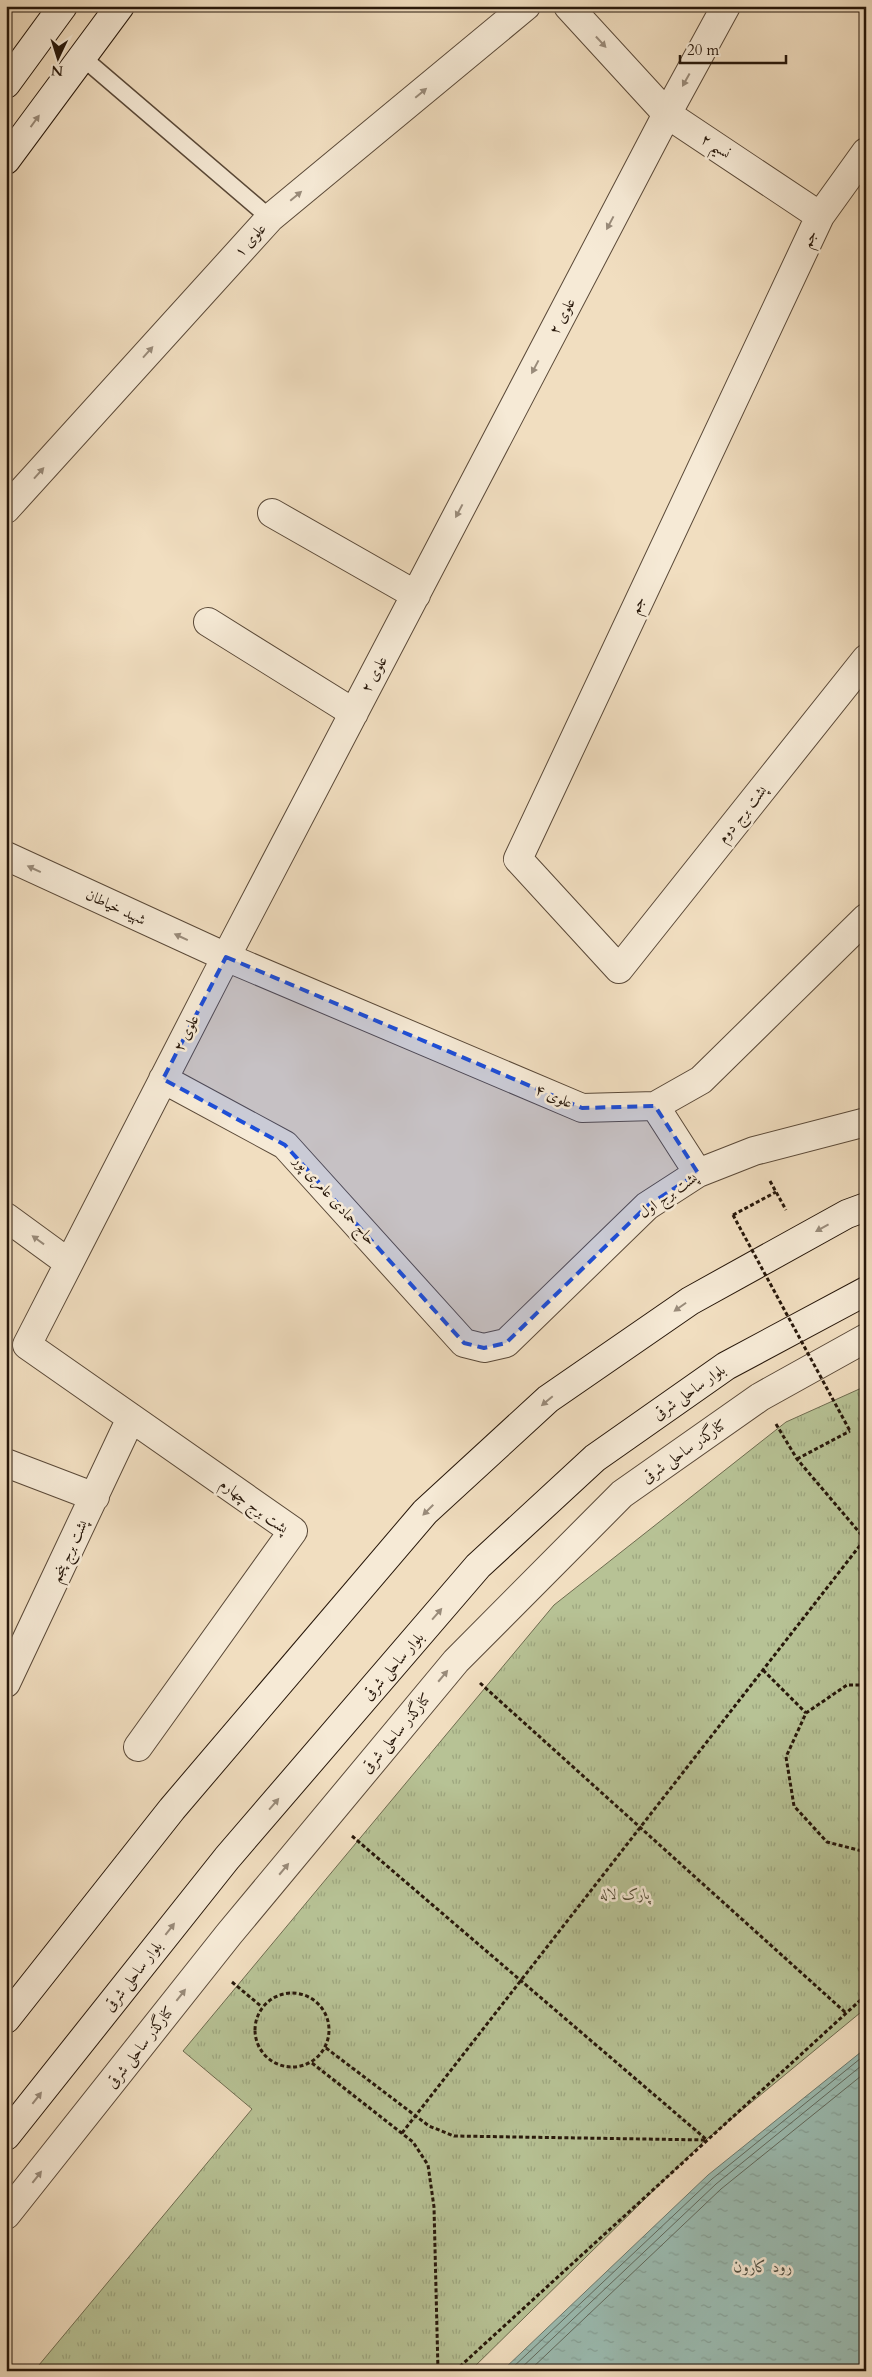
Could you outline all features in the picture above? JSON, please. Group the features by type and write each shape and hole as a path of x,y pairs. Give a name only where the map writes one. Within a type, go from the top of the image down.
{"street":[{"path":"9,74 63,6"},
{"path":"6,160 120,6"},
{"name":"علوی ۱","path":"6,509 270,218 526,6"},
{"name":"نسیم ۲","path":"568,6 667,114 820,216"},
{"name":"علوی ۲","path":"27,1345 226,957 667,114 726,6"},
{"path":"820,216 865,156"},
{"name":"جم","path":"619,969 518,859 820,216"},
{"path":"272,514 416,595"},
{"path":"208,622 354,713"},
{"name":"پشت برج دوم","path":"619,969 866,659"},
{"name":"شهید خیاطان","path":"6,856 226,957"},
{"name":"علوی ۴","path":"226,957 582,1108 654,1106 701,1080 866,918"},
{"name":"حاج حمادی عامری پور","path":"163,1079 285,1145 464,1343 484,1348"},
{"path":"654,1106 698,1173"},
{"name":"پشت برج اول","path":"484,1348 506,1343 646,1206 698,1173 754,1151 866,1122"},
{"path":"6,2019 172,1809 426,1512 548,1399 690,1301 847,1214 866,1207"},
{"path":"6,1217 69,1263"},
{"name":"بلوار ساحلی شرقی","path":"6,2136 227,1858 478,1566 595,1458 726,1366 866,1291"},
{"name":"کنارگذر ساحلی شرقی","path":"6,2215 207,1962 456,1661 622,1494 760,1397 866,1338"},
{"name":"پشت برج چهارم","path":"27,1345 293,1531 138,1747"},
{"name":"پشت برج پنجم","path":"6,1683 131,1418"},
{"path":"6,1463 94,1497"}],"lane":[{"path":"82,57 270,218"}],"path":[{"path":"776,1192 733,1215 850,1431 797,1459"},
{"path":"402,2133 866,1539 797,1459 760,1397"},
{"path":"456,1661 846,2013"},
{"path":"763,1670 806,1713"},
{"path":"866,1685 847,1686 806,1713 786,1758 794,1806 827,1842 866,1852"},
{"path":"328,1815 707,2140"},
{"path":"207,1962 262,2006"},
{"path":"303,1993 322,2005 330,2026 326,2048 312,2063 291,2068 272,2062 258,2046 254,2026 262,2006 280,1994 303,1993"},
{"path":"455,2371 866,1995"},
{"path":"326,2048 429,2126 454,2136 707,2140"},
{"path":"312,2063 413,2142 428,2165 434,2207 438,2371"}],"highlighted area":[{"path":"226,957 582,1108 655,1106 698,1173 647,1206 506,1343 484,1348 464,1343 285,1145 163,1079"}],"green space":[{"name":"پارک لاله","path":"866,1386 866,2008 701,2144 470,2371 34,2371 252,2109 183,2051 554,1605 786,1422"}],"water":[{"name":"رود کارون","path":"866,2048 866,2371 502,2371 708,2175"}]}
